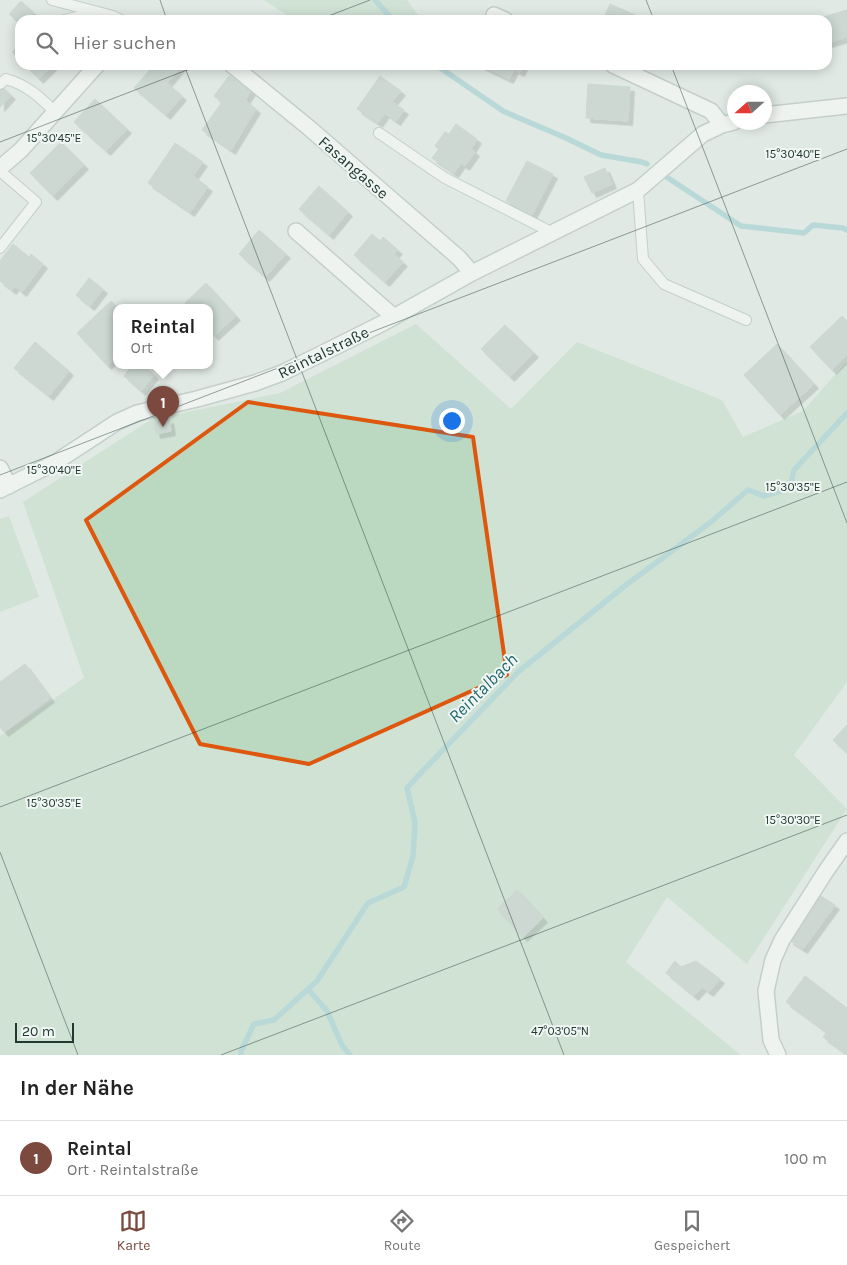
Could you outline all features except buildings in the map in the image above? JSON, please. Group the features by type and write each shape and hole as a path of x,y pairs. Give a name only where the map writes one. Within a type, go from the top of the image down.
{"street":[{"path":"0,169 21,150 93,70"},
{"name":"Fasangasse","path":"238,70 376,186 459,258 472,273"},
{"path":"623,70 711,111 727,123"},
{"path":"772,114 847,106"},
{"name":"Reintalstraße","path":"5,488 56,462 117,422 138,413 197,399 273,376 321,354 394,317 472,273 638,190 703,134 727,124"},
{"path":"296,231 394,317"},
{"path":"0,468 5,488"},
{"path":"778,1055 771,1040 766,992 773,960 782,940 847,841"}],"lane":[{"path":"52,0 107,15"},
{"path":"85,15 98,12"},
{"path":"0,84 6,79 20,83 56,112"},
{"path":"379,133 445,178 553,232"},
{"path":"0,169 36,202 0,248"},
{"path":"638,190 643,259 664,284 746,320"}],"highlighted area":[{"path":"248,402 473,437 507,675 309,764 200,744 86,520"}],"green space":[{"path":"264,0 407,0 418,15 286,15"},
{"path":"416,324 511,409 577,342 722,400 743,437 803,411 847,361 847,682 794,755 847,809 747,964 667,897 626,962 741,1055 0,1055 0,736 84,678 23,502 152,419 280,393"},
{"path":"9,516 39,597 0,612 0,519"}],"waterway":[{"path":"375,0 388,15"},
{"path":"443,70 503,111 601,155 647,164"},
{"path":"665,176 741,226 804,233 813,225 847,230"},
{"name":"Reintalbach","path":"241,1055 241,1051 254,1024 274,1020 317,981 368,903 404,887 413,856 415,823 407,788 418,776 518,672 626,585 711,522 748,490 764,496 790,488 794,470 847,413"},
{"path":"308,989 327,1011 342,1045 350,1055"}],"place":[{"name":"Reintal","path":"163,427"}]}
